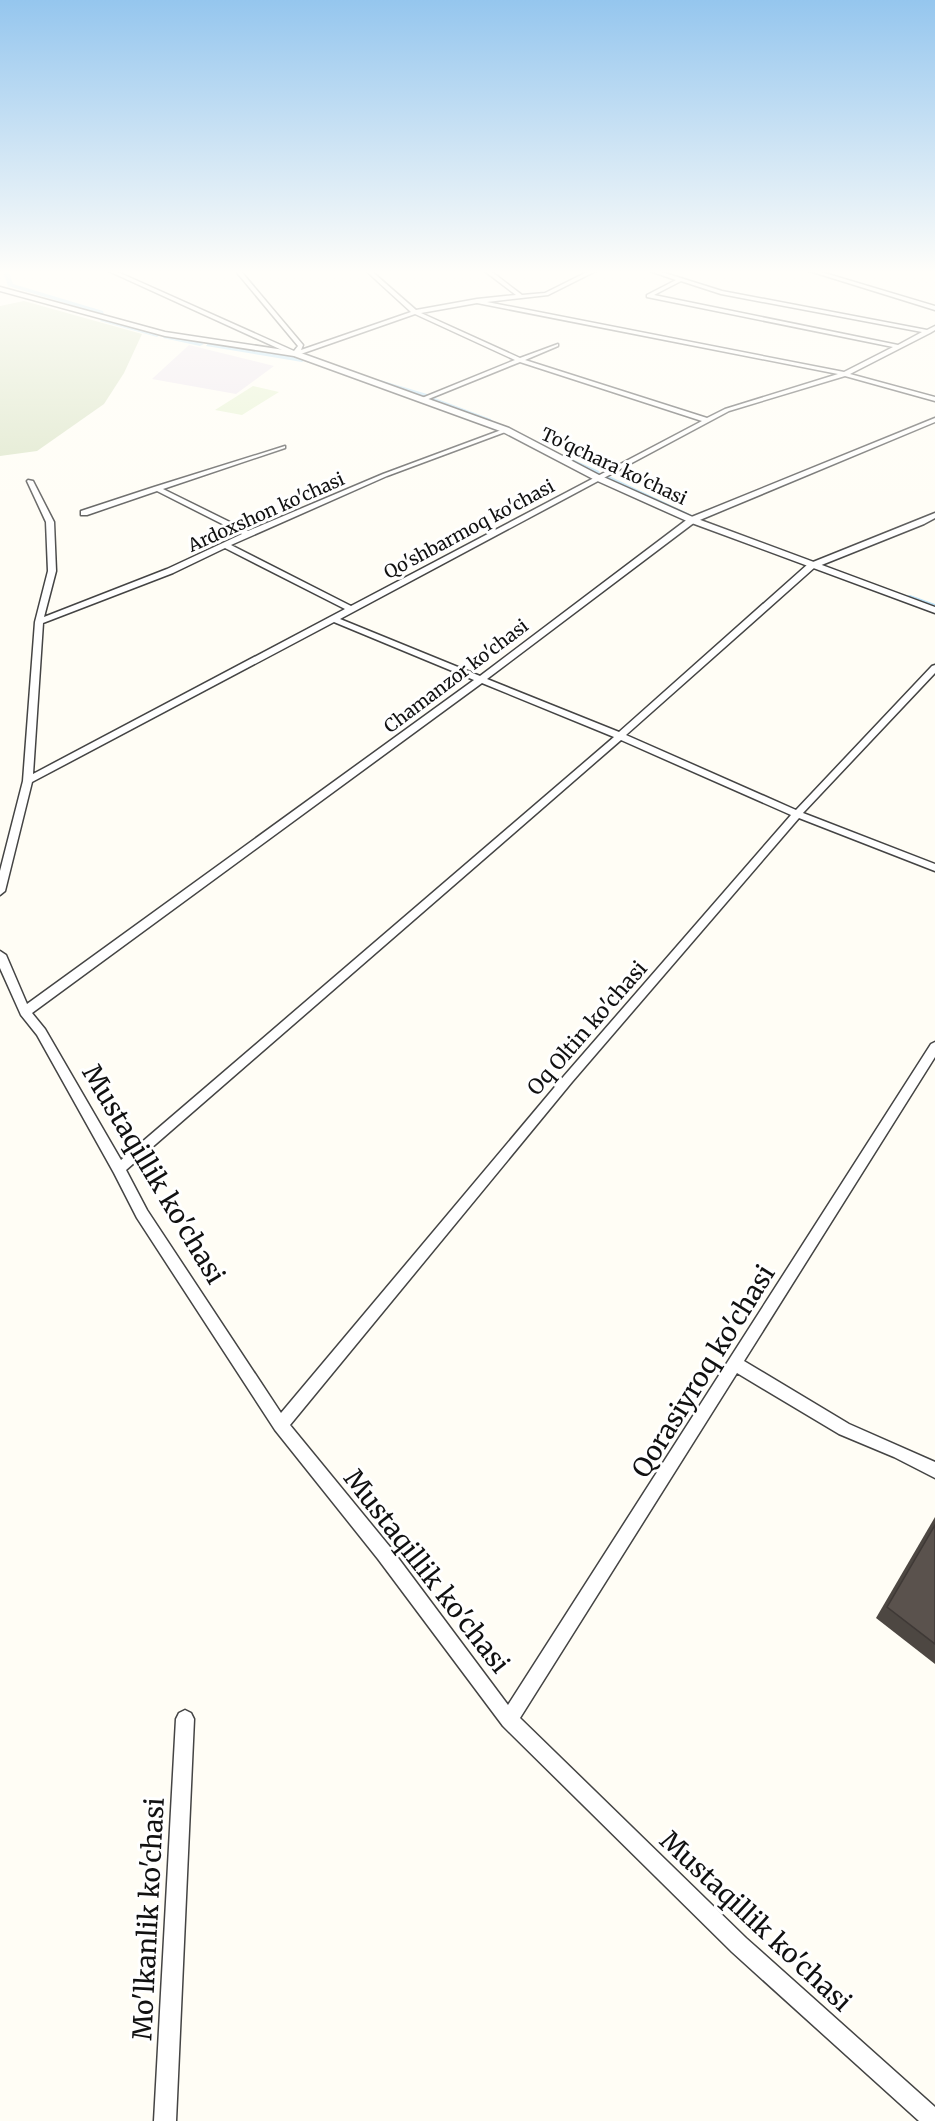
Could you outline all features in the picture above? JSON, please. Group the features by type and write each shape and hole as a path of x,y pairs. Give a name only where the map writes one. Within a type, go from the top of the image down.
{"street":[{"name":"To'qchara ko'chasi","path":"335,368 506,430 596,477 692,520 811,566 935,610"},
{"path":"424,399 501,368"},
{"path":"546,368 706,420"},
{"path":"814,368 845,374 935,399"},
{"name":"Qo'shbarmoq ko'chasi","path":"28,781 706,420 727,410 845,374 857,368"},
{"name":"Chamanzor ko'chasi","path":"25,1012 480,679 692,520 935,420"},
{"name":"Ardoxshon ko'chasi","path":"39,622 170,572 248,534 385,475 506,430"},
{"path":"84,513 283,447"},
{"path":"0,891 4,853 28,781 39,622 52,571 50,522 30,481"},
{"path":"156,488 248,534"},
{"path":"119,1168 620,736 811,566 935,515"},
{"path":"226,545 351,609"},
{"path":"333,619 620,736 797,814 935,868"},
{"name":"Oq Oltin ko'chasi","path":"279,1425 568,1079 797,814 935,668"},
{"name":"Mustaqillik ko'chasi","path":"0,955 25,1012 41,1032 119,1168 142,1214 279,1425 384,1553 509,1720 739,1945 935,2121"},
{"name":"Qorasiyroq ko'chasi","path":"509,1720 935,1047"},
{"path":"736,1364 844,1429 935,1470"},
{"name":"Mo'lkanlik ko'chasi","path":"165,2121 185,1719"}],"shaded area":[{"path":"164,368 271,368 236,394 152,379"}],"green space":[{"path":"0,368 126,368 104,404 37,451 0,456"},
{"path":"253,386 279,392 242,415 215,410"}],"building":[{"path":"935,1525 935,1644 887,1607"}],"waterway":[{"path":"380,382 424,396"},
{"path":"432,399 488,421"},
{"path":"561,456 596,473"},
{"path":"606,478 690,516"},
{"path":"910,598 935,607"}]}
